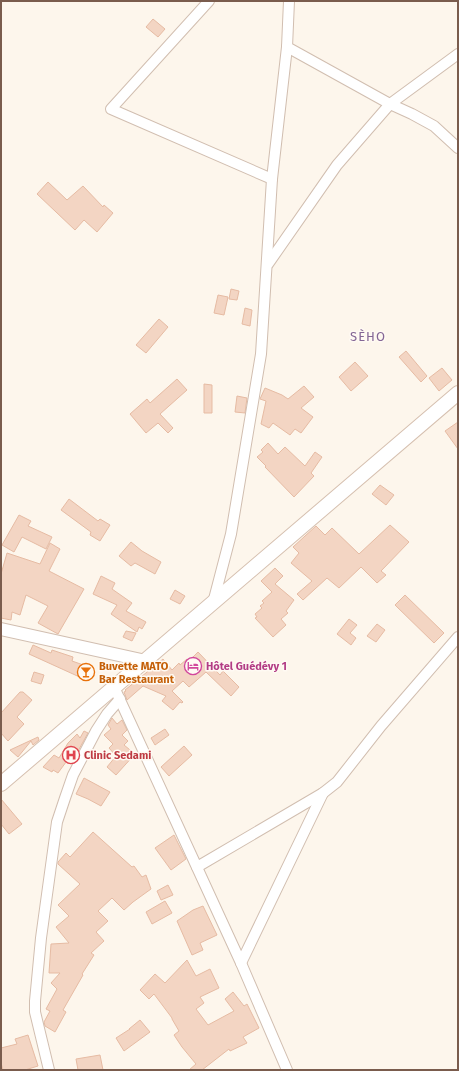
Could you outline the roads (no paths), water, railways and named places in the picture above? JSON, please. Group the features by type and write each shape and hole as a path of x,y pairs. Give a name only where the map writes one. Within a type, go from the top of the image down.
{"main road":[{"path":"1,784 117,693 146,661 458,393"}],"street":[{"path":"209,1 111,109 272,180"},
{"path":"213,603 231,534 261,354 268,264 272,180 287,47 289,1"},
{"path":"287,47 390,104 434,126 458,148"},
{"path":"268,264 337,165 390,104 458,54"},
{"path":"1,629 146,661"},
{"path":"197,867 323,793 337,782 381,726 458,637"},
{"path":"117,693 241,963 287,1070"},
{"path":"49,1070 35,1012 35,1001 41,938 58,822 64,798 73,775 117,693"},
{"path":"241,963 323,793"}],"place":[{"name":"Hôtel Guédévy 1","path":"193,666"},
{"name":"Buvette MATO Bar Restaurant","path":"86,672"},
{"name":"Clinic Sedami","path":"71,755"}],"district":[{"name":"SÈHO","path":"368,336"}]}
